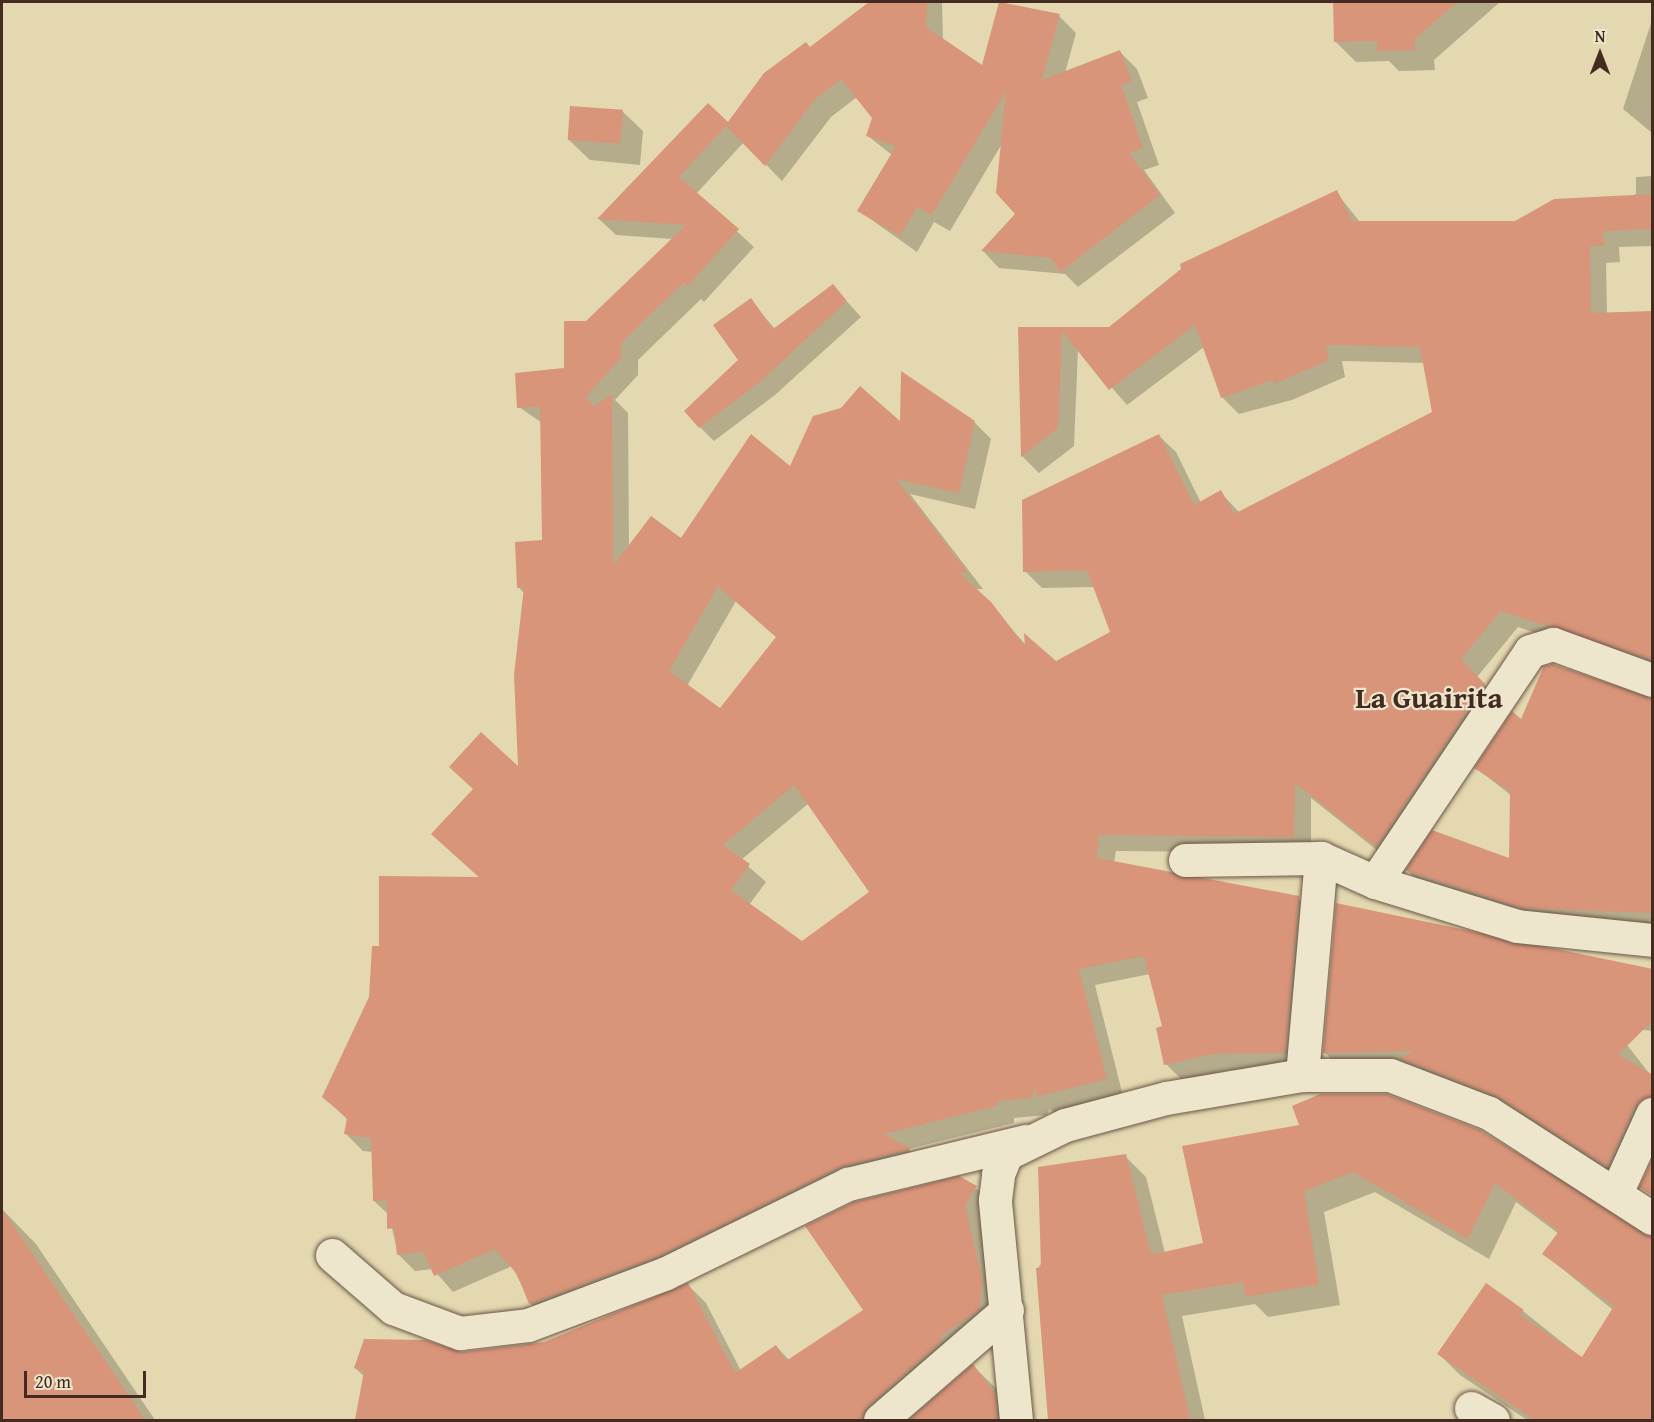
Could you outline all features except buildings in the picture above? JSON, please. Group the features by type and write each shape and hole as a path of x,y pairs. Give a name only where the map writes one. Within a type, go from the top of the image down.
{"street":[{"path":"1375,882 1530,651 1553,644 1653,680"},
{"path":"1302,1075 1321,858"},
{"path":"1185,860 1321,858 1375,882 1517,926 1653,940"},
{"path":"332,1256 393,1308 460,1333 528,1325 666,1273 848,1184 1030,1140 1166,1098 1302,1075 1390,1075 1439,1089 1489,1113 1616,1192 1653,1218"},
{"path":"1616,1192 1653,1114"},
{"path":"1016,1420 995,1200 998,1174 1006,1154 1030,1140"},
{"path":"880,1420 1006,1310"}],"district":[{"name":"La Guairita","path":"1429,697"}]}
